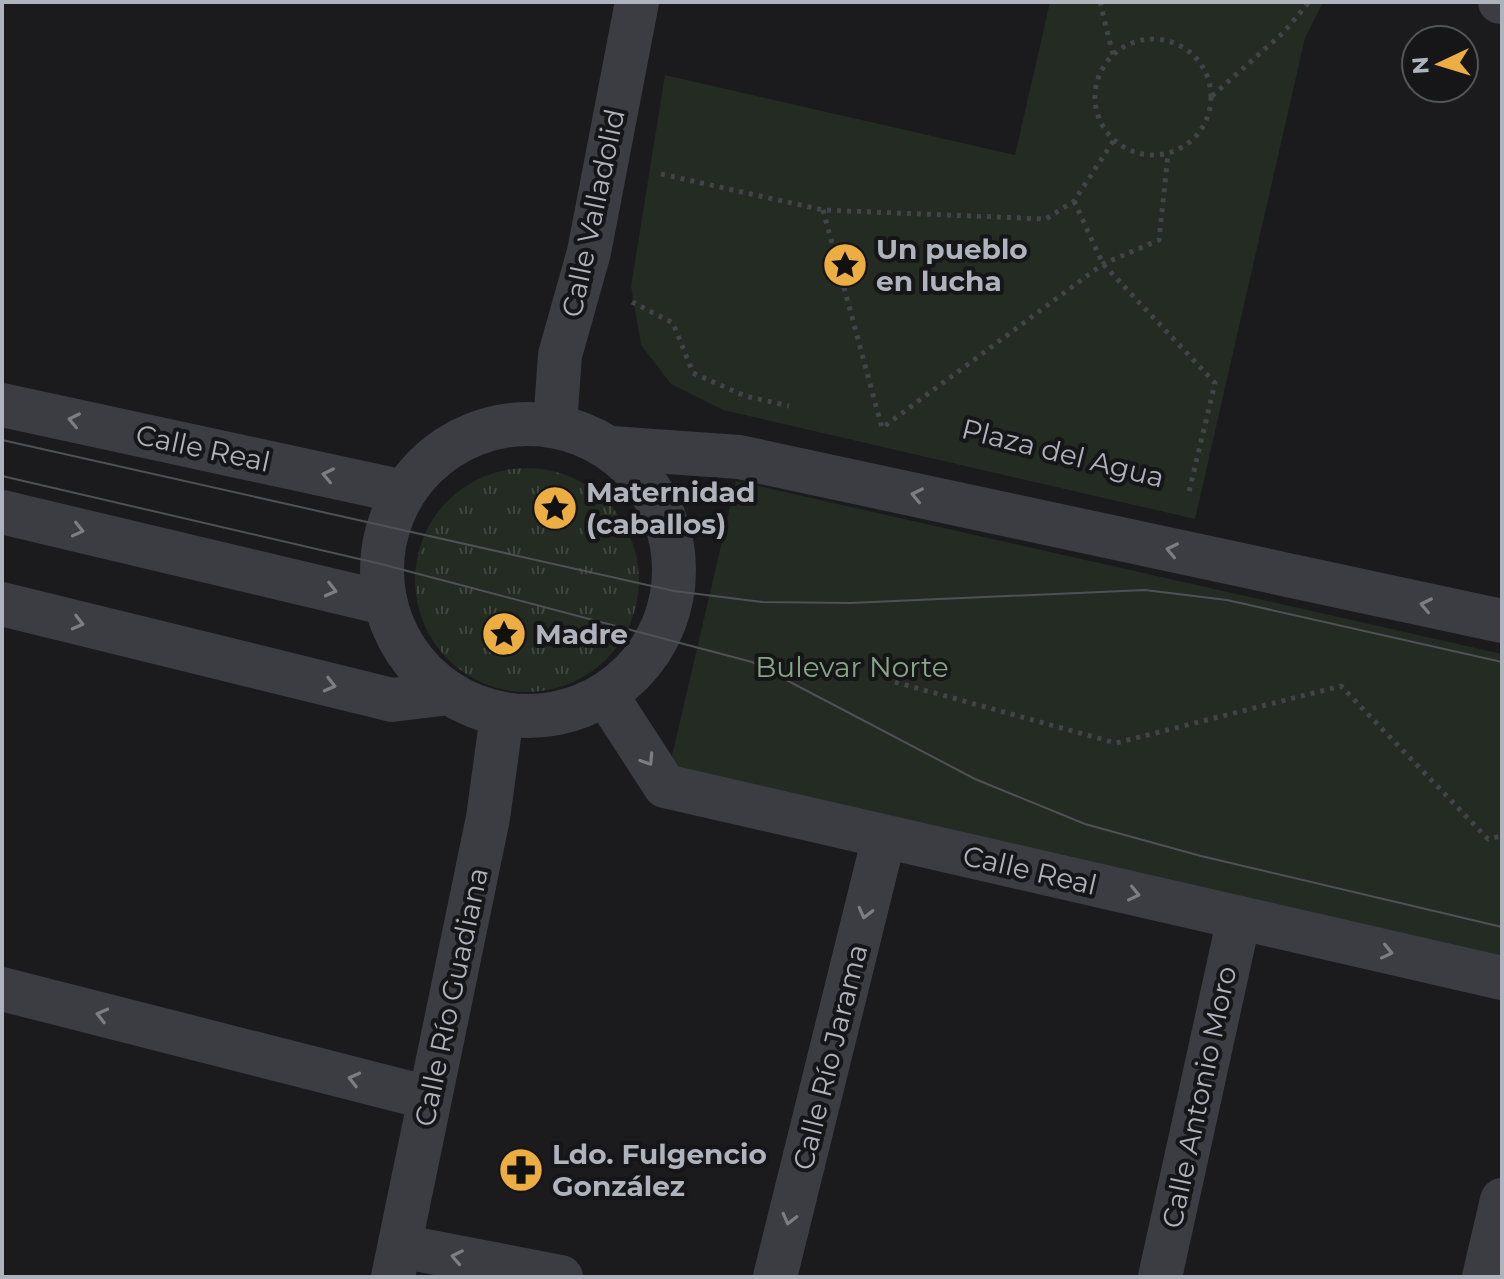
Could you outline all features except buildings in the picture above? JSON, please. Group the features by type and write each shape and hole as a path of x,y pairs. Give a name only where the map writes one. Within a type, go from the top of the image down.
{"street":[{"name":"Calle Valladolid","path":"555,425 560,355 589,252 637,2"},
{"name":"Calle Real","path":"2,405 404,492"},
{"path":"512,423 555,425 584,433 611,448 642,476 663,510 674,550 674,591 660,635 637,669 606,695 574,710 539,717 502,715 474,707 449,693 421,669 398,638 385,603 381,564 383,548 388,525 404,492 432,458 470,434 512,423"},
{"path":"611,448 739,457 1502,621"},
{"path":"2,512 385,603"},
{"path":"2,604 392,700 449,693"},
{"name":"Calle Real","path":"606,695 665,786 1502,978"},
{"name":"Calle Río Guadiana","path":"397,1262 488,818 502,715"},
{"name":"Calle Río Jarama","path":"775,1277 884,837"},
{"name":"Calle Antonio Moro","path":"1160,1277 1239,918"},
{"path":"2,989 429,1098"},
{"path":"1484,1277 1502,1200"},
{"path":"397,1262 561,1277"}],"path":[{"path":"1100,2 1113,55"},
{"path":"1212,96 1284,32 1309,2"},
{"path":"1146,39 1165,39 1183,47 1198,60 1208,76 1212,96 1209,115 1200,133 1186,146 1168,154 1149,156 1129,151 1114,140 1102,125 1095,107 1095,88 1101,70 1113,55 1128,44 1146,39"},
{"path":"606,162 823,210 1046,219 1074,201 1114,140"},
{"name":"Plaza del Agua","path":"882,428 1103,264 1159,240 1168,154"},
{"name":"Plaza del Agua","path":"1074,201 1103,264 1215,383 1186,505"},
{"path":"823,210 882,428"},
{"path":"589,252 612,292 673,323 693,373 745,396 791,407"},
{"path":"867,425 897,432"},
{"path":"895,682 1116,743 1341,686 1488,839 1502,836"}],"green space":[{"path":"1050,2 1323,2 1305,38 1195,519 723,410 671,384 641,345 631,286 665,75 1015,155"},
{"path":"527,468 549,470 570,477 606,501 630,537 637,558 637,602 630,623 606,659 570,683 549,690 527,692 505,690 484,683 448,659 424,623 417,602 415,580 417,558 424,537 448,501 484,477 505,470"},
{"name":"Bulevar Norte","path":"736,481 1502,654 1502,961 665,786"}],"tram line":[{"path":"2,440 674,591 762,602 850,603 1145,590 1227,600 1502,662"},
{"path":"2,476 381,564 752,662 975,779 1085,824 1201,856 1502,927"}],"place":[{"name":"Un pueblo en lucha","path":"845,265"},
{"name":"Maternidad (caballos)","path":"555,508"},
{"name":"Madre","path":"504,634"},
{"name":"Ldo. Fulgencio González","path":"521,1170"}]}
